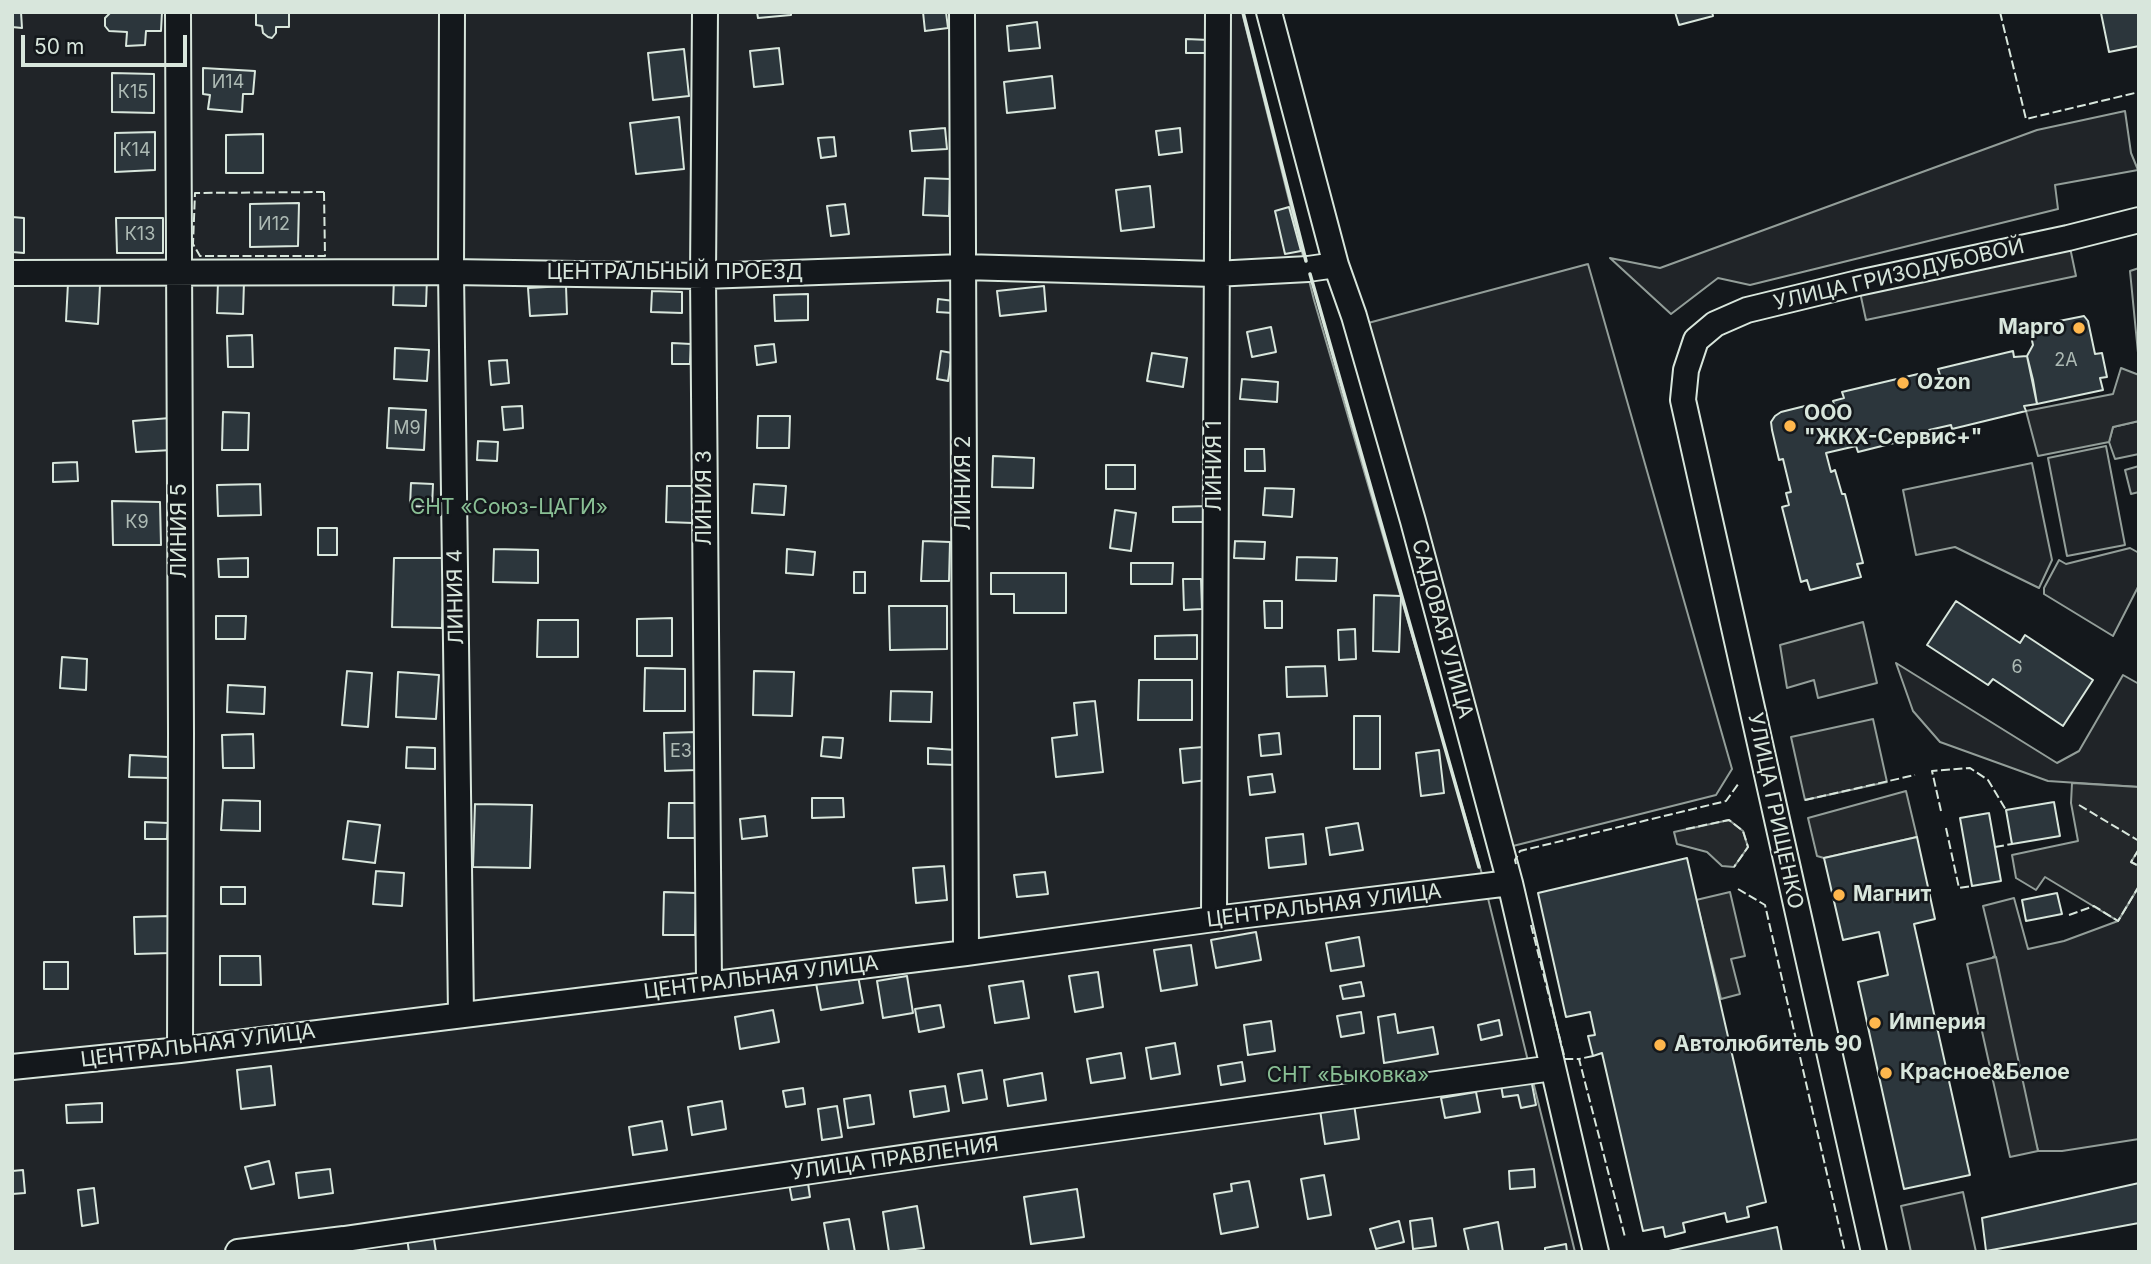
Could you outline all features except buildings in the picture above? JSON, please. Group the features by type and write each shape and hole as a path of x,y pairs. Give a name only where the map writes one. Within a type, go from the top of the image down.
{"street":[{"name":"ЛИНИЯ 5","path":"178,12 180,1050"},
{"name":"ЛИНИЯ 4","path":"452,12 452,272 461,1014"},
{"name":"ЛИНИЯ 3","path":"705,12 703,276 709,984"},
{"name":"ЛИНИЯ 2","path":"962,12 966,953"},
{"name":"ЛИНИЯ 1","path":"1214,919 1218,12"},
{"name":"САДОВАЯ УЛИЦА","path":"1269,12 1336,265 1354,316 1413,521 1510,883 1596,1252"},
{"name":"УЛИЦА ГРИЗОДУБОВОЙ","path":"1686,370 1696,340 1715,324 1746,310 2139,220"},
{"name":"ЦЕНТРАЛЬНЫЙ ПРОЕЗД","path":"12,273 452,272 703,276 963,267 1215,274 1336,265"},
{"name":"УЛИЦА ГРИЩЕНКО","path":"1686,370 1682,400 1874,1252"},
{"name":"ЦЕНТРАЛЬНАЯ УЛИЦА","path":"12,1067 180,1050 1510,883"},
{"name":"УЛИЦА ПРАВЛЕНИЯ","path":"238,1252 1553,1068"}],"green space":[{"name":"СНТ «Союз-ЦАГИ»","path":"12,12 1242,12 1314,300 1482,874 1575,1252 12,1252"},
{"path":"2125,111 2131,153 2138,170 2055,185 2058,209 1750,285 1718,278 1671,314 1610,258 1660,268 2037,130"},
{"path":"1588,264 1732,769 1716,795 1501,849 1357,326"},
{"path":"2139,268 2139,363 2130,271"},
{"path":"2139,421 2139,454 2115,459 2109,442 2113,427"},
{"path":"2106,446 2125,545 2067,556 2048,458"},
{"path":"2032,463 2052,560 2039,588 1955,547 1916,555 1903,490"},
{"path":"2139,466 2139,492 2131,494 2125,470"},
{"path":"2130,548 2139,553 2139,585 2113,636 2044,594 2044,588 2059,560 2066,564"},
{"path":"1896,663 2057,763 2079,751 2123,675 2139,684 2139,787 2048,781 1940,742 1913,711"},
{"path":"2139,886 2139,1139 2062,1151 2038,1151 1983,906 2014,898 2028,949 2064,941 2118,921"},
{"path":"1963,1192 1976,1252 1911,1252 1901,1206"}],"shaded area":[{"path":"2068,238 2076,276 1866,320 1858,283"},
{"path":"2121,368 2139,375 2139,421 2113,427 2109,442 2038,456 2026,411 2113,394"},
{"path":"1863,622 1877,683 1818,698 1814,680 1787,688 1780,645"},
{"path":"1873,719 1887,782 1805,800 1791,737"},
{"path":"2072,783 2139,787 2139,849 2131,862 2139,866 2139,886 2118,921 2045,877 2036,890 2016,878 2012,855 2078,841 2071,803"},
{"path":"1906,791 1917,837 1824,858 1817,856 1808,818"},
{"path":"1729,820 1743,831 1748,847 1734,867 1722,866 1707,852 1677,844 1674,832"},
{"path":"1730,892 1745,956 1731,959 1740,994 1721,999 1696,900"},
{"path":"1996,957 2038,1151 2010,1157 1967,964"}],"fence":[{"path":"2000,12 2026,119 2139,92"},
{"path":"324,192 325,256 200,256 193,244 195,193 324,192"},
{"path":"1941,811 1932,771 1970,768 1988,780 2006,810"},
{"path":"1805,800 1915,775"},
{"path":"1516,864 1515,860 1520,851 1726,801 1739,783"},
{"path":"2079,805 2139,841"},
{"path":"1686,829 1729,820 1743,831 1748,847 1734,867"},
{"path":"1946,828 1959,888 1972,886"},
{"path":"1995,847 2012,844"},
{"path":"2139,849 2131,862 2139,866"},
{"path":"2069,915 2094,906 2118,921 2139,886"},
{"path":"1738,889 1765,905 1845,1252"},
{"path":"1531,925 1565,1059 1579,1059"},
{"path":"1593,1056 1579,1059 1625,1237"}],"wall":[{"path":"1243,12 1306,261"},
{"path":"1310,274 1479,867"}],"place":[{"name":"Марго","path":"2079,328"},
{"name":"Ozon","path":"1903,383"},
{"name":"ООО \"ЖКХ-Сервис+\"","path":"1790,426"},
{"name":"Магнит","path":"1839,895"},
{"name":"Империя","path":"1875,1023"},
{"name":"Автолюбитель 90","path":"1660,1045"},
{"name":"Красное&Белое","path":"1886,1073"}],"park label":[{"name":"СНТ «Быковка»","path":"1348,1076"}]}
